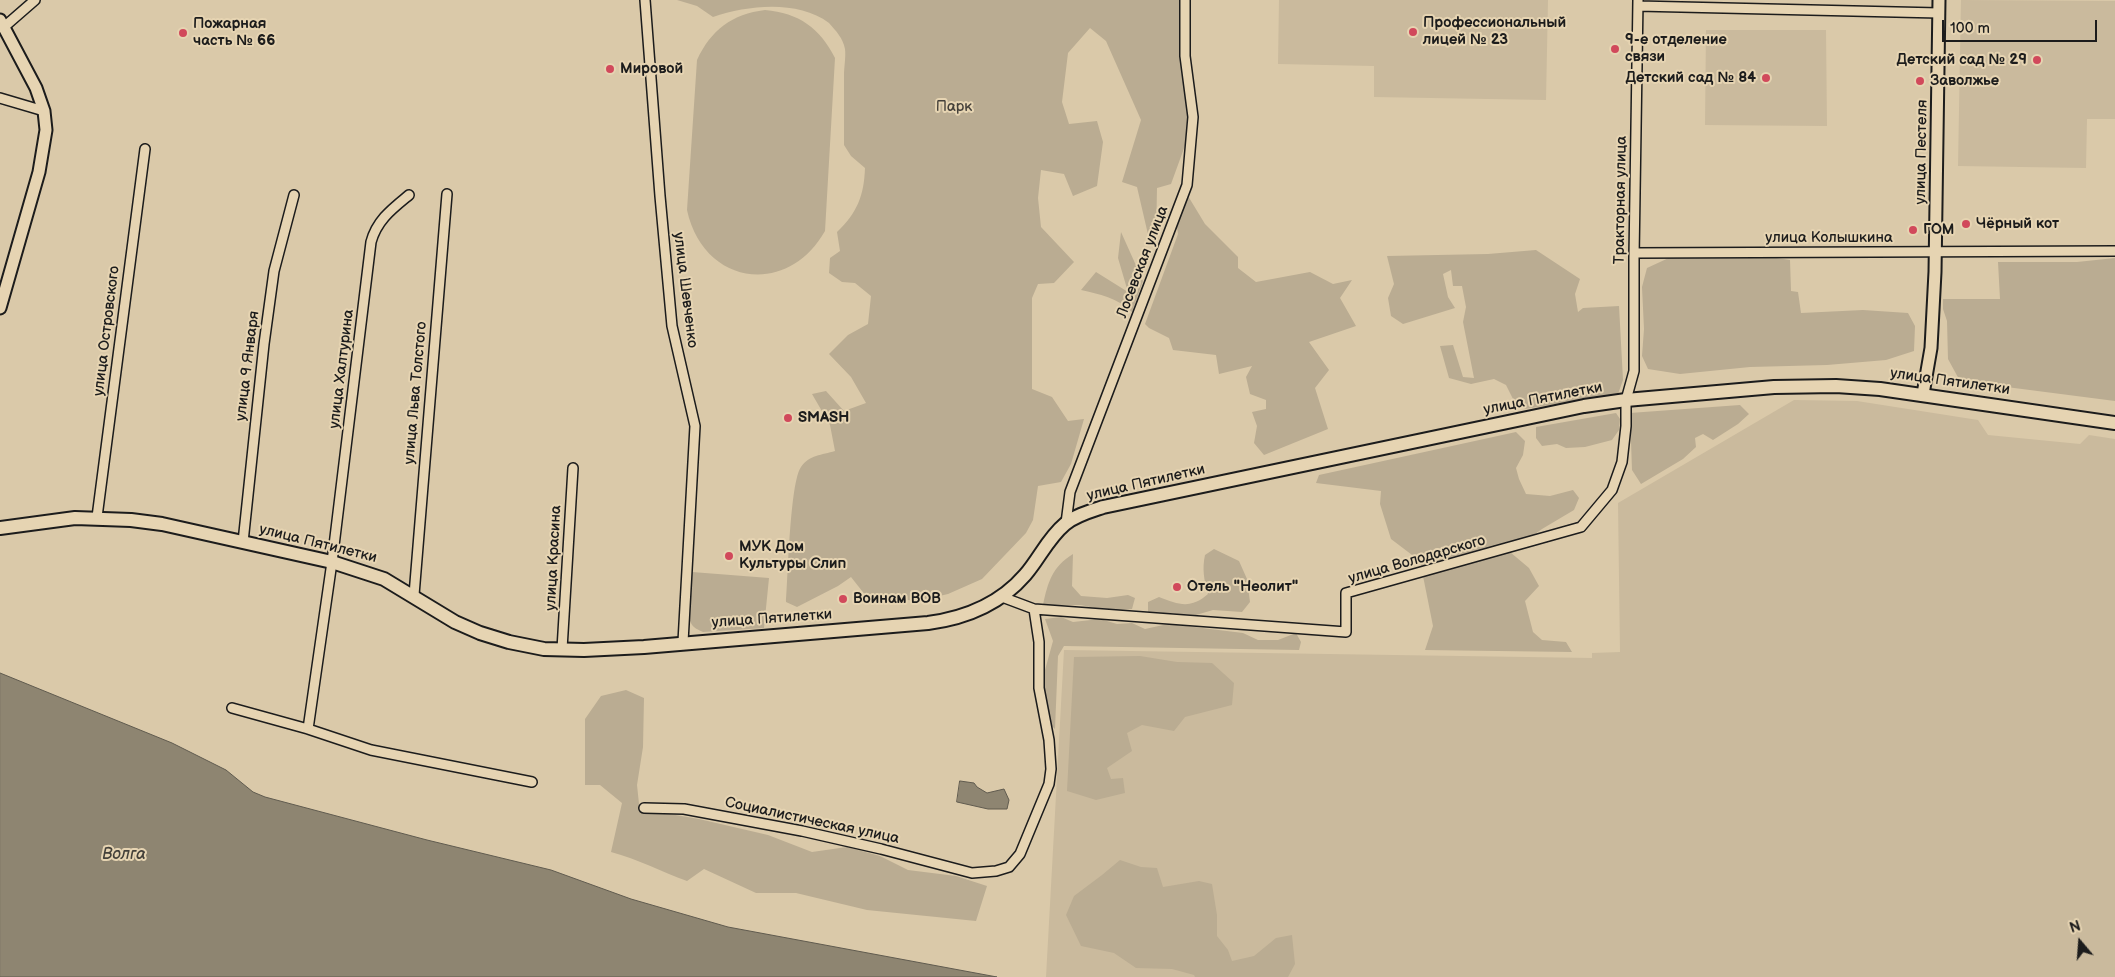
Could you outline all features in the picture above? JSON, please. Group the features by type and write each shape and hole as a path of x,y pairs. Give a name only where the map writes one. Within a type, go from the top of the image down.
{"main road":[{"name":"улица Пятилетки","path":"0,528 55,520 97,518 162,524 332,562 384,579 414,595 455,622 492,638 526,646 562,649 611,649 936,622 973,613 1002,597 1026,574 1048,543 1066,523 1089,512 1118,504 1555,412 1626,400 1774,387 1858,387 1923,394 2115,423"}],"street":[{"path":"0,308 43,153 46,130 44,111 28,72 2,23 34,0"},
{"name":"улица Шевченко","path":"645,0 672,326 695,426 683,642"},
{"name":"Лосевская улица","path":"1066,523 1070,492 1187,185 1194,117 1185,56 1185,0"},
{"name":"улица Пестеля","path":"1923,394 1931,348 1935,253 1939,0"},
{"path":"1638,3 1939,13"},
{"name":"Тракторная улица","path":"1626,400 1634,370 1638,3"},
{"path":"0,98 44,111"},
{"name":"улица Островского","path":"97,518 145,149"},
{"name":"улица Льва Толстого","path":"414,595 447,194"},
{"name":"улица 9 Января","path":"243,542 264,344 274,271 294,195"},
{"name":"улица Халтурина","path":"308,729 332,562 370,242 374,229 383,216 409,195"},
{"name":"улица Колышкина","path":"1634,253 2115,251"},
{"name":"улица Володарского","path":"1034,609 1346,632 1346,593 1581,527 1612,490 1622,462 1626,426 1626,400"},
{"name":"улица Красина","path":"562,649 573,468"},
{"path":"1002,597 1034,609"},
{"name":"Социалистическая улица","path":"644,808 684,809 802,831 972,872 1009,867 1020,854 1049,784 1052,756 1039,688 1040,642 1034,609"},
{"path":"232,708 308,729 371,750 532,782"}],"shaded area":[{"name":"Профессиональный лицей № 23","path":"1279,0 1548,0 1546,100 1374,97 1374,66 1278,64"},
{"name":"Детский сад № 29","path":"1961,0 2115,1 2115,119 2087,119 2086,168 1958,166"},
{"name":"Детский сад № 84","path":"1706,30 1826,30 1827,126 1705,125"},
{"path":"1794,400 1857,401 1978,420 1988,435 2080,444 2089,435 2115,439 2115,977 1046,977 1064,650 1592,658 1592,653 1620,652 1618,503"}],"green space":[{"name":"Парк","path":"677,0 1180,0 1180,48 1189,117 1187,140 1171,184 1157,188 1156,242 1150,243 1137,187 1122,182 1141,120 1106,41 1090,28 1068,53 1062,102 1069,124 1097,121 1103,142 1097,186 1073,196 1064,174 1041,170 1038,198 1041,227 1074,262 1054,283 1038,284 1032,298 1032,389 1052,397 1068,421 1084,419 1071,464 1061,482 1038,486 1033,520 1026,533 982,579 948,594 918,601 866,596 851,577 838,586 797,607 786,602 792,510 797,476 801,467 808,460 835,451 830,425 812,394 826,391 844,411 866,403 851,377 829,354 848,335 868,324 871,296 855,283 842,282 829,273 830,258 840,251 837,232 850,218 858,203 863,187 865,168 851,156 844,145 845,49 841,38 829,23 803,11 773,7 757,8 713,17 697,6"},
{"path":"765,10 788,15 807,24 823,38 835,58 825,231 809,252 790,267 769,274 748,274 728,267 710,254 696,235 687,210 697,60 709,40 724,25 742,15"},
{"path":"1188,196 1205,224 1238,257 1238,268 1256,282 1310,272 1333,284 1352,280 1340,298 1356,326 1309,342 1329,370 1315,388 1328,429 1264,455 1254,443 1257,426 1252,412 1266,409 1266,400 1250,394 1246,377 1252,366 1219,374 1216,355 1173,350 1169,338 1145,324 1178,234 1177,227"},
{"path":"1121,232 1143,281 1132,312 1121,303 1081,290 1096,272 1128,292 1118,258"},
{"path":"1536,250 1580,279 1575,294 1578,312 1583,308 1619,306 1623,380 1618,394 1525,409 1515,403 1506,385 1494,379 1471,384 1449,378 1440,346 1453,345 1463,377 1474,378 1463,322 1466,307 1462,286 1453,286 1451,270 1443,274 1448,297 1455,308 1403,324 1391,316 1388,298 1394,284 1387,256 1488,254"},
{"path":"1673,256 1763,256 1790,260 1791,291 1798,292 1801,313 1863,310 1908,313 1915,326 1914,351 1886,360 1827,365 1750,367 1680,374 1648,369 1642,356 1644,329 1642,287 1647,268"},
{"path":"2115,258 2115,401 1960,381 1948,359 1947,321 1943,309 1943,299 2000,299 1998,262 2077,262"},
{"path":"1740,405 1749,414 1738,424 1713,440 1703,434 1695,438 1696,447 1683,459 1641,484 1632,470 1630,413"},
{"path":"1616,413 1620,419 1619,430 1612,440 1585,447 1566,448 1557,444 1542,446 1536,438 1536,427"},
{"path":"1516,432 1525,441 1523,455 1516,468 1526,494 1550,496 1573,490 1579,498 1574,510 1542,529 1510,552 1529,568 1539,586 1525,601 1533,632 1542,640 1566,642 1572,652 1425,650 1433,626 1420,561 1391,539 1380,504 1381,491 1316,483 1319,475"},
{"path":"1214,549 1239,561 1247,579 1250,602 1242,612 1213,610 1196,615 1148,612 1148,602 1159,597 1179,604 1190,604 1208,594 1205,584 1204,560 1205,555"},
{"path":"1073,554 1072,586 1081,596 1107,598 1128,595 1135,598 1132,609 1107,611 1081,605 1043,605 1052,576 1060,564"},
{"path":"692,572 769,578 764,628 703,632 695,628 691,623 689,612"},
{"path":"1061,617 1073,622 1100,619 1117,624 1132,623 1145,629 1168,624 1186,626 1243,633 1258,640 1278,640 1296,633 1301,642 1299,650 1064,646 1058,656 1055,729 1049,723 1042,681 1053,641 1045,619"},
{"path":"1140,656 1177,662 1212,663 1234,683 1232,705 1185,717 1174,731 1142,725 1127,733 1132,751 1107,768 1111,779 1123,778 1125,793 1096,800 1067,791 1074,657"},
{"path":"626,690 644,698 643,747 637,785 639,804 652,811 699,819 768,835 812,852 847,847 880,856 908,870 956,876 987,886 976,921 867,910 796,893 756,893 704,869 687,881 631,858 611,852 622,803 600,785 585,785 585,719 601,696"},
{"path":"1120,860 1141,867 1157,868 1163,887 1199,881 1212,884 1217,915 1217,936 1228,950 1232,961 1254,956 1276,938 1292,935 1295,964 1288,977 1195,977 1194,975 1172,969 1136,968 1114,953 1081,946 1066,915 1074,896"}],"water":[{"name":"Волга","path":"0,673 172,743 226,770 253,792 265,797 427,840 551,870 631,899 728,927 997,977 0,977"},
{"path":"960,781 974,783 987,793 1004,789 1009,800 1007,809 988,809 957,802"}],"place":[{"name":"Профессиональный лицей № 23","path":"1413,32"},
{"name":"Пожарная часть № 66","path":"183,33"},
{"name":"9-е отделение связи","path":"1615,49"},
{"name":"Детский сад № 29","path":"2037,60"},
{"name":"Мировой","path":"610,69"},
{"name":"Детский сад № 84","path":"1766,78"},
{"name":"Заволжье","path":"1920,81"},
{"name":"Чёрный кот","path":"1966,224"},
{"name":"ГОМ","path":"1913,230"},
{"name":"SMASH","path":"788,418"},
{"name":"МУК Дом Культуры Слип","path":"729,556"},
{"name":"Отель \"Неолит\"","path":"1177,587"},
{"name":"Воинам ВОВ","path":"843,599"}]}
